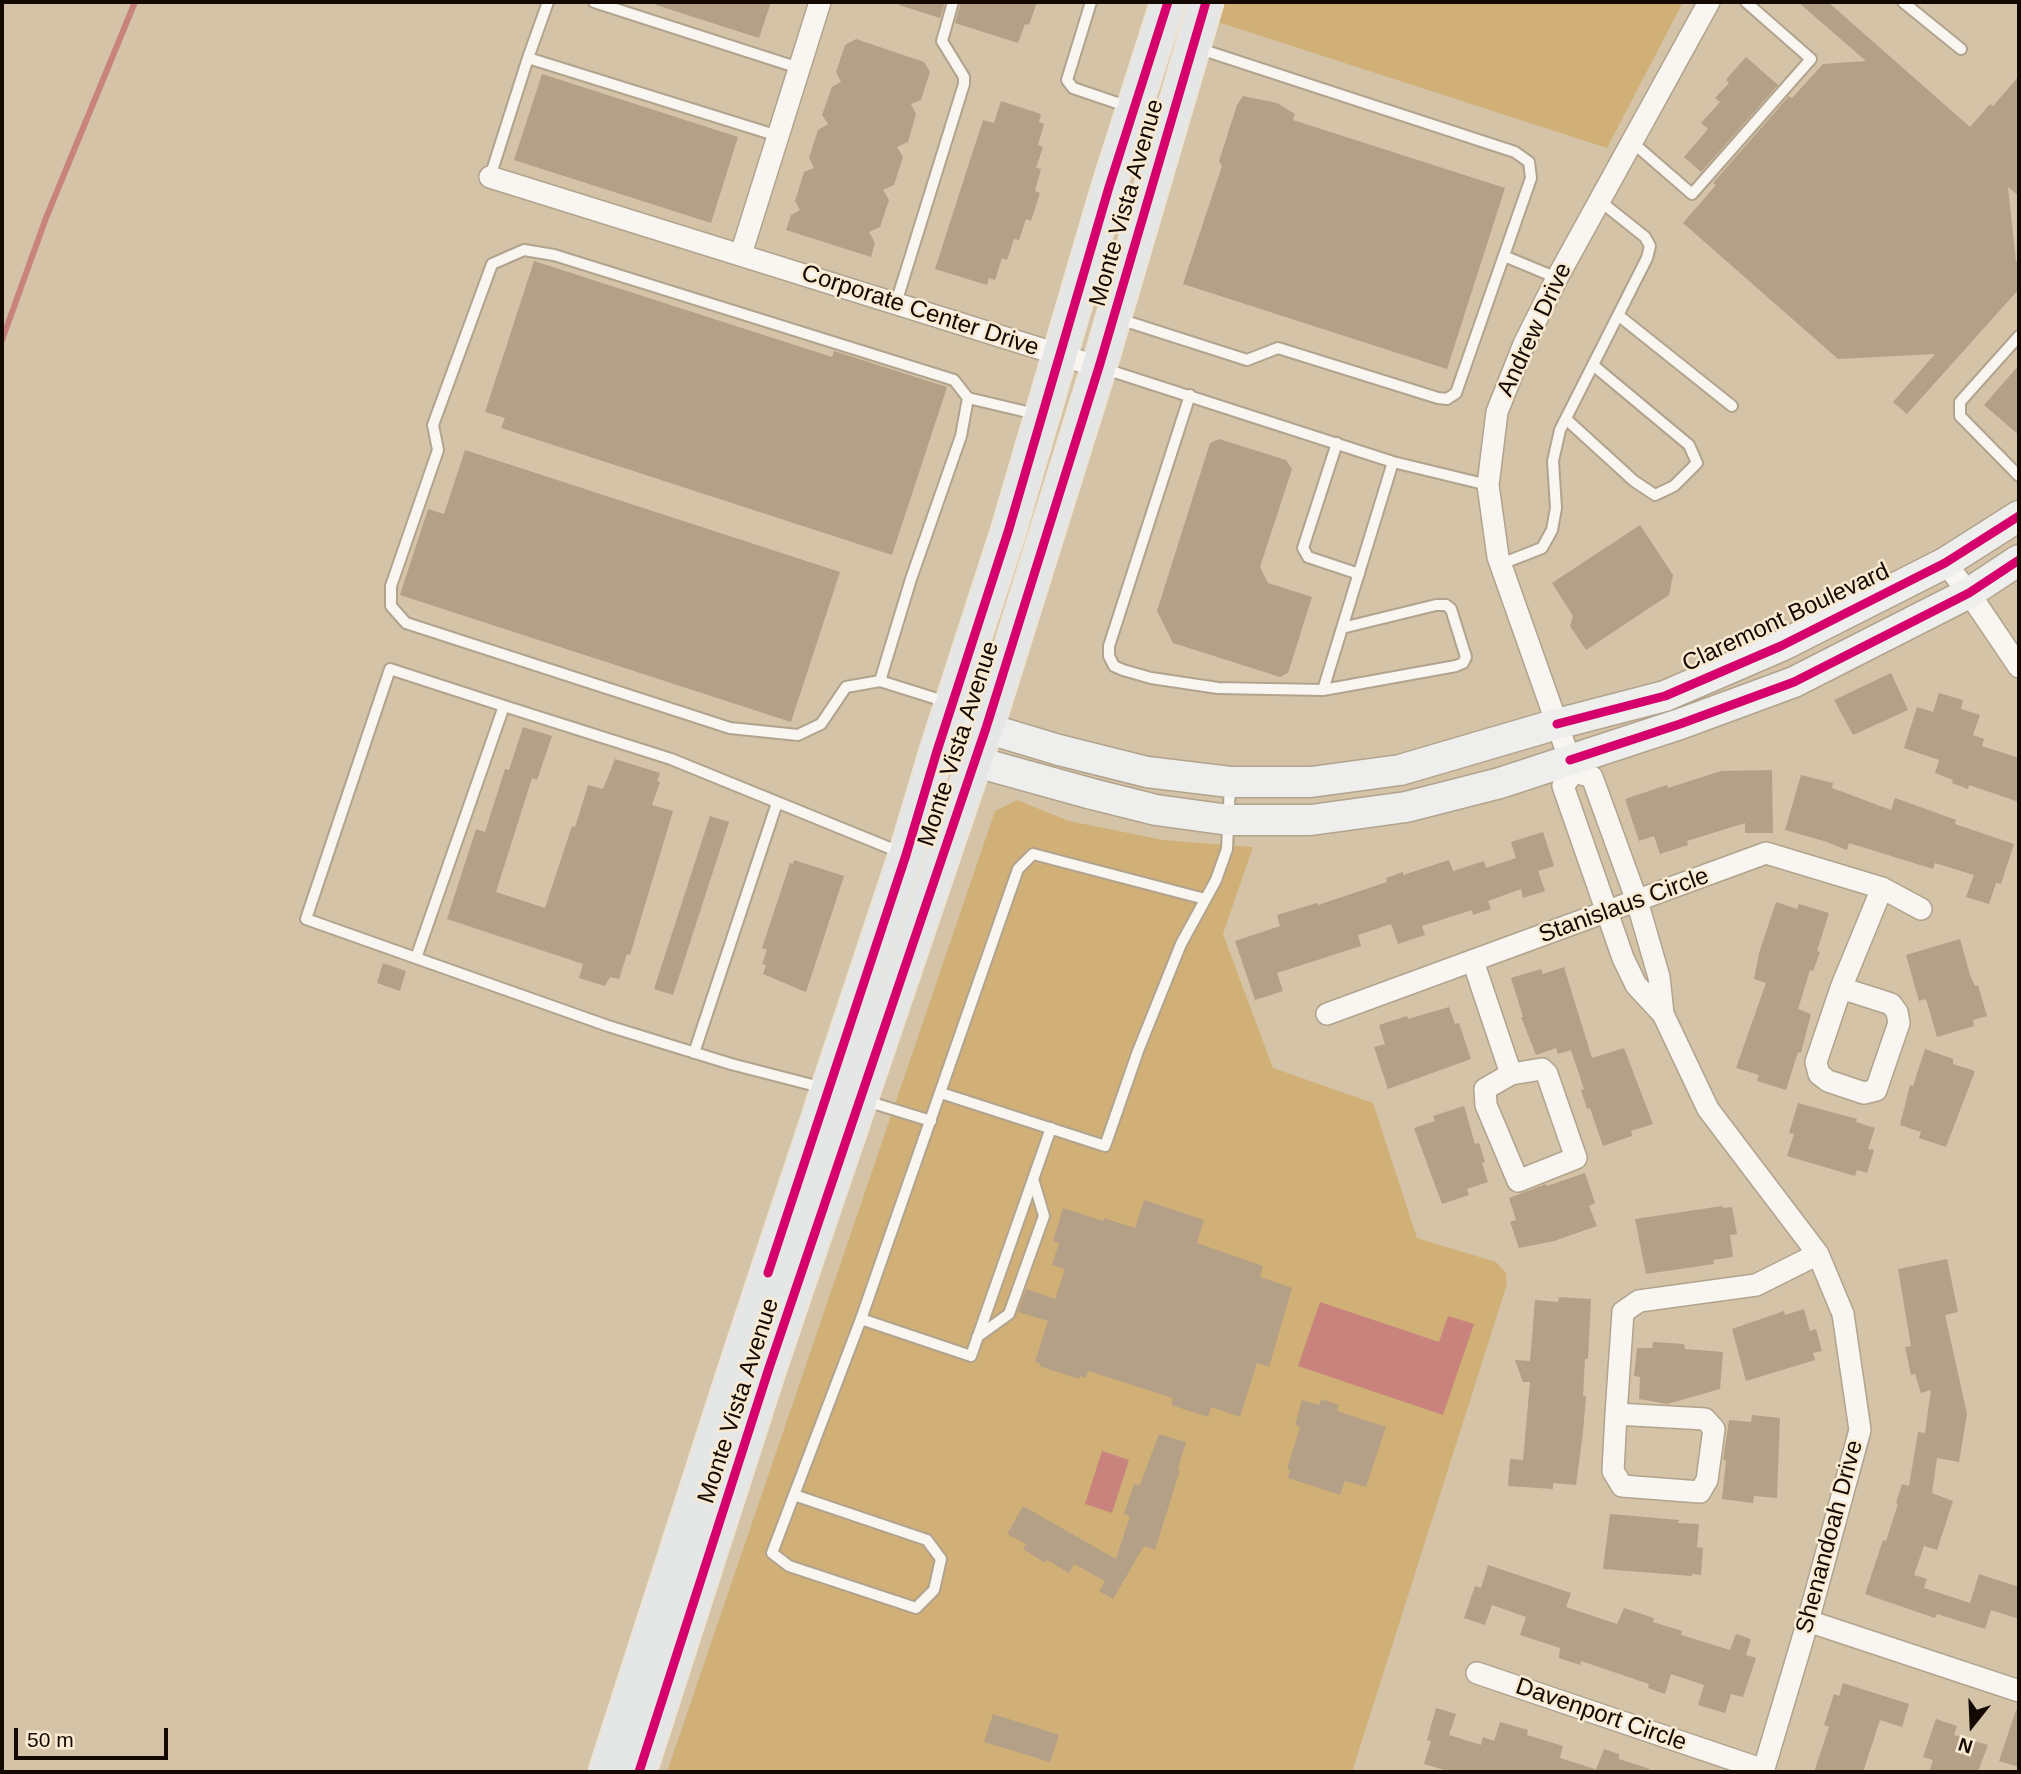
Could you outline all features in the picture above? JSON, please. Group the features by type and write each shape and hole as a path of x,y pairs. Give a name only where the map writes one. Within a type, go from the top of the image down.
{"main road":[{"name":"Monte Vista Avenue","path":"639,1772 769,1368 845,1094 906,855 1008,532 1059,355 1168,2"},
{"name":"Monte Vista Avenue","path":"606,1772 744,1344 975,761 1099,367 1206,2"},
{"name":"Claremont Boulevard","path":"951,710 986,728 1147,772 1230,782 1311,782 1400,769 1665,696 1781,646 1945,563 2019,516"},
{"path":"937,751 1156,810 1229,820 1311,820 1406,807 1572,766 1794,681 1969,593 2019,560"}],"street":[{"path":"741,254 820,2"},
{"name":"Andrew Drive","path":"1572,766 1501,564 1488,485 1497,412 1524,344 1557,278 1709,2"},
{"name":"Corporate Center Drive","path":"490,177 1099,367"},
{"path":"1945,563 1969,593 2019,667"},
{"name":"Shenandoah Drive","path":"1663,1014 1659,977 1637,901 1592,777 1572,766 1563,786 1623,958 1636,985 1663,1014 1708,1109 1818,1254 1843,1314 1860,1430 1764,1771"},
{"name":"Stanislaus Circle","path":"1327,1014 1766,853 1882,888 1921,909"},
{"path":"1841,988 1891,1004 1897,1012 1899,1023 1877,1090 1864,1093 1828,1081 1819,1073 1816,1062 1841,988 1882,888"},
{"path":"1473,961 1511,1074"},
{"path":"1542,1069 1547,1074 1576,1158 1518,1181 1486,1105 1485,1089 1511,1074 1542,1069"},
{"path":"1616,1414 1705,1419 1714,1429 1707,1480 1700,1492 1622,1486 1613,1471 1616,1414 1623,1312 1639,1301 1756,1285 1818,1254"},
{"path":"1808,1621 2019,1691"},
{"name":"Davenport Circle","path":"1477,1673 1764,1771"}],"lane":[{"path":"490,177 548,2"},
{"path":"594,2 799,68"},
{"path":"896,303 964,83 964,77 942,41 953,2"},
{"path":"1091,2 1067,80 1073,88 1134,108"},
{"path":"1632,142 1692,194 1811,60 1746,2"},
{"path":"1903,2 1961,49"},
{"path":"1113,317 1247,360 1278,348 1447,399 1456,393 1531,178 1529,162 1515,152 1192,47"},
{"path":"528,58 778,136"},
{"path":"1501,564 1542,548 1552,530 1556,508 1552,461 1560,430 1647,258 1650,246 1645,237 1600,201"},
{"path":"951,710 880,681 846,687 821,724 798,735 730,728 406,623 391,606 391,586 438,450 433,425 492,264 524,250 554,255 954,380 968,398 1042,415"},
{"path":"1504,256 1557,278"},
{"path":"1618,315 1732,406"},
{"path":"2019,337 1960,402 1960,416 2019,477"},
{"path":"1566,419 1634,481 1655,495 1674,486 1697,464 1689,445 1593,365"},
{"path":"1099,367 1393,461 1488,485"},
{"path":"1190,395 1112,633 1109,656 1114,666 1164,680 1218,688 1323,690 1456,666 1463,663 1466,657 1451,609 1446,605 1342,628"},
{"path":"880,681 911,579 961,436 968,398"},
{"path":"1336,443 1303,542 1304,554 1308,558 1359,574"},
{"path":"1323,690 1393,461"},
{"path":"906,855 671,759 390,669 306,919 608,1026 931,1121"},
{"path":"415,958 504,706"},
{"path":"941,1093 1105,1146 1138,1051 1177,956 1216,880 1227,849 1230,782"},
{"path":"694,1053 777,803"},
{"path":"794,1495 927,1540 941,1559 934,1590 916,1608 789,1566 772,1553 794,1495 861,1319 1018,869 1033,854 1205,899"},
{"path":"861,1319 971,1356 1051,1128"},
{"path":"977,1337 1009,1314 1025,1270 1044,1216 1033,1178"},
{"path":"1003,1263 1025,1270"}],"shaded area":[{"path":"1224,2 1683,2 1607,148 1218,22"},
{"path":"1017,800 1069,821 1163,840 1253,847 1223,934 1273,1068 1373,1103 1417,1238 1496,1262 1506,1273 1507,1284 1352,1772 667,1772 995,811"},
{"path":"1320,1302 1439,1342 1448,1316 1474,1324 1443,1415 1298,1366"},
{"path":"1102,1451 1129,1460 1112,1513 1085,1504"}],"building":[{"path":"657,2 771,2 759,38 656,5"},
{"path":"900,2 945,2 940,18 899,5"},
{"path":"961,2 1037,2 1029,25 1025,24 1018,43 955,23"},
{"path":"1798,2 1828,2 1970,127 2019,76 2019,196 2008,187 2016,262 2019,258 2019,289 1907,414 1893,402 1935,354 1838,359 1683,223 1716,185 1713,183 1789,96 1792,98 1823,64 1866,61"},
{"path":"856,39 924,62 930,72 921,100 911,104 916,114 908,142 897,147 903,157 894,185 883,190 889,200 880,227 869,232 875,243 871,257 786,230 791,215 800,210 795,201 804,172 814,168 809,158 818,130 828,124 822,115 832,87 841,82 836,72 845,45"},
{"path":"1746,57 1778,85 1701,172 1684,157 1708,129 1701,123 1720,102 1715,98 1729,83 1726,80"},
{"path":"542,74 738,137 711,223 514,160"},
{"path":"1243,96 1277,103 1295,114 1293,120 1505,188 1447,369 1183,284 1222,166 1219,161 1237,105"},
{"path":"1001,101 1041,114 1039,122 1044,124 1038,145 1043,147 1036,168 1041,169 1035,191 1040,193 1031,221 1026,219 1019,240 1014,239 1007,260 1002,258 995,280 989,278 987,285 935,269 983,120 994,123"},
{"path":"534,261 832,357 834,351 947,387 892,555 501,428 505,418 485,412"},
{"path":"2019,365 2019,435 1984,405"},
{"path":"1219,439 1286,460 1292,469 1260,567 1268,583 1312,597 1288,673 1280,677 1173,643 1157,611 1210,443"},
{"path":"465,450 840,572 791,722 400,595 428,509 444,514"},
{"path":"1640,525 1673,575 1669,595 1586,650 1570,626 1573,616 1552,583"},
{"path":"1891,673 1908,710 1853,735 1834,700"},
{"path":"1939,693 1963,700 1961,709 1980,715 1973,735 1984,739 1982,746 2019,758 2019,802 1969,785 1968,789 1952,783 1953,780 1935,773 1939,760 1904,748 1917,707 1933,712"},
{"path":"523,727 552,736 537,780 532,778 496,892 545,908 588,785 603,789 615,759 660,773 657,781 660,782 652,805 673,811 630,955 627,954 619,979 610,977 605,986 579,978 583,964 447,919 476,829 485,832 505,769 509,770"},
{"path":"1772,770 1773,833 1745,833 1745,823 1687,841 1688,845 1660,854 1654,836 1639,841 1625,799 1721,771"},
{"path":"1801,775 1833,783 1832,788 1891,810 1895,798 1956,820 1955,824 2014,844 2001,884 1996,883 1989,904 1966,897 1974,875 1935,863 1933,869 1849,843 1847,850 1785,830"},
{"path":"710,816 729,822 673,995 654,989"},
{"path":"1543,832 1554,866 1538,871 1545,891 1523,898 1521,889 1488,901 1491,909 1473,915 1472,910 1422,926 1425,935 1398,944 1391,924 1358,935 1361,946 1277,973 1283,991 1255,1000 1235,941 1280,926 1277,915 1317,903 1318,905 1387,882 1386,878 1403,872 1403,875 1449,860 1453,871 1484,861 1486,868 1516,858 1511,842"},
{"path":"794,860 844,876 806,992 763,974 766,965 762,964 767,950 762,948 790,863 793,864"},
{"path":"1776,902 1797,909 1799,904 1829,913 1817,951 1820,952 1813,971 1810,970 1798,1009 1811,1014 1801,1053 1798,1052 1786,1090 1757,1081 1759,1075 1736,1068 1766,983 1754,979 1759,953"},
{"path":"1960,939 1970,975 1975,986 1978,985 1987,1016 1973,1020 1974,1026 1937,1037 1926,999 1919,1001 1906,955"},
{"path":"383,963 406,971 400,991 377,983"},
{"path":"1564,967 1592,1058 1624,1048 1653,1124 1631,1131 1632,1136 1603,1146 1590,1108 1587,1109 1581,1090 1584,1089 1571,1050 1558,1054 1556,1048 1536,1055 1521,1017 1511,978 1541,969 1543,974"},
{"path":"1449,1007 1455,1024 1459,1023 1471,1059 1388,1089 1374,1047 1385,1044 1379,1025"},
{"path":"1925,1049 1953,1059 1953,1064 1975,1071 1946,1147 1919,1138 1921,1132 1900,1125 1910,1085 1913,1086"},
{"path":"1798,1103 1857,1119 1856,1122 1875,1128 1868,1149 1874,1150 1867,1173 1857,1170 1855,1176 1787,1156 1794,1134 1789,1133"},
{"path":"1464,1106 1475,1144 1479,1143 1485,1162 1482,1163 1488,1182 1467,1189 1469,1195 1442,1204 1414,1128 1435,1121 1433,1116"},
{"path":"1585,1173 1595,1203 1589,1206 1597,1226 1554,1241 1519,1248 1510,1222 1516,1220 1509,1198"},
{"path":"1144,1200 1204,1220 1197,1243 1263,1266 1260,1277 1292,1288 1269,1367 1257,1363 1240,1417 1211,1407 1208,1417 1171,1405 1173,1398 1088,1371 1086,1378 1080,1376 1079,1379 1039,1366 1040,1363 1035,1362 1048,1321 1018,1312 1026,1289 1055,1299 1065,1269 1052,1265 1059,1243 1053,1241 1063,1208 1135,1228"},
{"path":"1722,1206 1732,1207 1737,1234 1730,1235 1733,1257 1713,1260 1714,1264 1646,1274 1635,1219"},
{"path":"1947,1259 1958,1312 1945,1315 1967,1414 1959,1462 1937,1458 1932,1493 1953,1501 1937,1550 1924,1546 1914,1575 1927,1579 1924,1588 1970,1603 1979,1574 2019,1587 2019,1619 1991,1610 1985,1629 1937,1614 1935,1618 1865,1594 1883,1540 1886,1541 1902,1484 1909,1486 1918,1432 1925,1433 1931,1390 1921,1393 1915,1374 1911,1375 1905,1347 1911,1346 1898,1269"},
{"path":"1559,1297 1591,1299 1583,1396 1586,1396 1576,1485 1553,1483 1553,1489 1508,1486 1510,1459 1523,1460 1530,1382 1523,1382 1515,1360 1530,1361 1535,1300 1558,1302"},
{"path":"1804,1309 1810,1331 1816,1329 1822,1351 1813,1353 1815,1360 1746,1381 1732,1329 1784,1311 1785,1315"},
{"path":"1653,1342 1684,1344 1685,1349 1723,1352 1720,1389 1667,1404 1639,1399 1640,1377 1634,1376 1637,1348 1652,1348"},
{"path":"1321,1399 1339,1405 1337,1411 1386,1427 1366,1487 1345,1481 1340,1495 1288,1478 1290,1470 1287,1469 1300,1427 1295,1425 1302,1400 1319,1405"},
{"path":"1752,1415 1780,1418 1777,1498 1754,1496 1753,1503 1722,1499 1726,1460 1723,1460 1729,1420 1751,1422"},
{"path":"1159,1434 1186,1442 1178,1469 1180,1470 1155,1550 1144,1546 1113,1599 1099,1591 1105,1581 1074,1564 1069,1573 1047,1560 1045,1563 1023,1549 1026,1544 1007,1534 1023,1506 1116,1559 1130,1516 1124,1514 1134,1484 1140,1485"},
{"path":"1610,1514 1699,1524 1697,1547 1703,1548 1701,1575 1603,1569"},
{"path":"1488,1565 1571,1593 1566,1607 1617,1624 1624,1608 1654,1618 1653,1622 1682,1631 1681,1635 1730,1650 1736,1634 1751,1639 1746,1655 1756,1658 1743,1697 1731,1694 1725,1713 1698,1705 1704,1685 1671,1674 1665,1694 1648,1688 1649,1684 1581,1661 1580,1665 1559,1658 1560,1648 1520,1635 1526,1617 1492,1605 1485,1625 1464,1618 1475,1586 1481,1588"},
{"path":"1843,1683 1909,1704 1902,1727 1880,1720 1863,1772 1814,1772 1829,1727 1824,1725 1834,1694 1839,1696"},
{"path":"1436,1708 1456,1714 1449,1735 1481,1745 1483,1737 1494,1741 1500,1722 1528,1730 1527,1735 1563,1746 1560,1758 1595,1769 1594,1772 1451,1772 1424,1764"},
{"path":"2016,1710 2019,1711 2019,1767 1999,1761"},
{"path":"993,1714 1059,1735 1050,1762 984,1742"},
{"path":"1936,1719 1957,1726 1954,1735 1988,1745 1978,1772 1929,1772 1933,1760 1923,1757"},
{"path":"1604,1749 1619,1754 1619,1759 1650,1769 1649,1772 1595,1772"}],"waterway":[{"path":"2,340 46,218 135,2"}],"cycle path":[{"path":"768,1273 906,855 1008,532 1109,187 1168,2"},
{"path":"639,1772 769,1368 986,728 1099,367 1206,2"},
{"path":"1557,724 1665,696 1781,646 1945,563 2019,516"},
{"path":"1570,760 1680,724 1794,682 1969,593 2019,560"}]}
